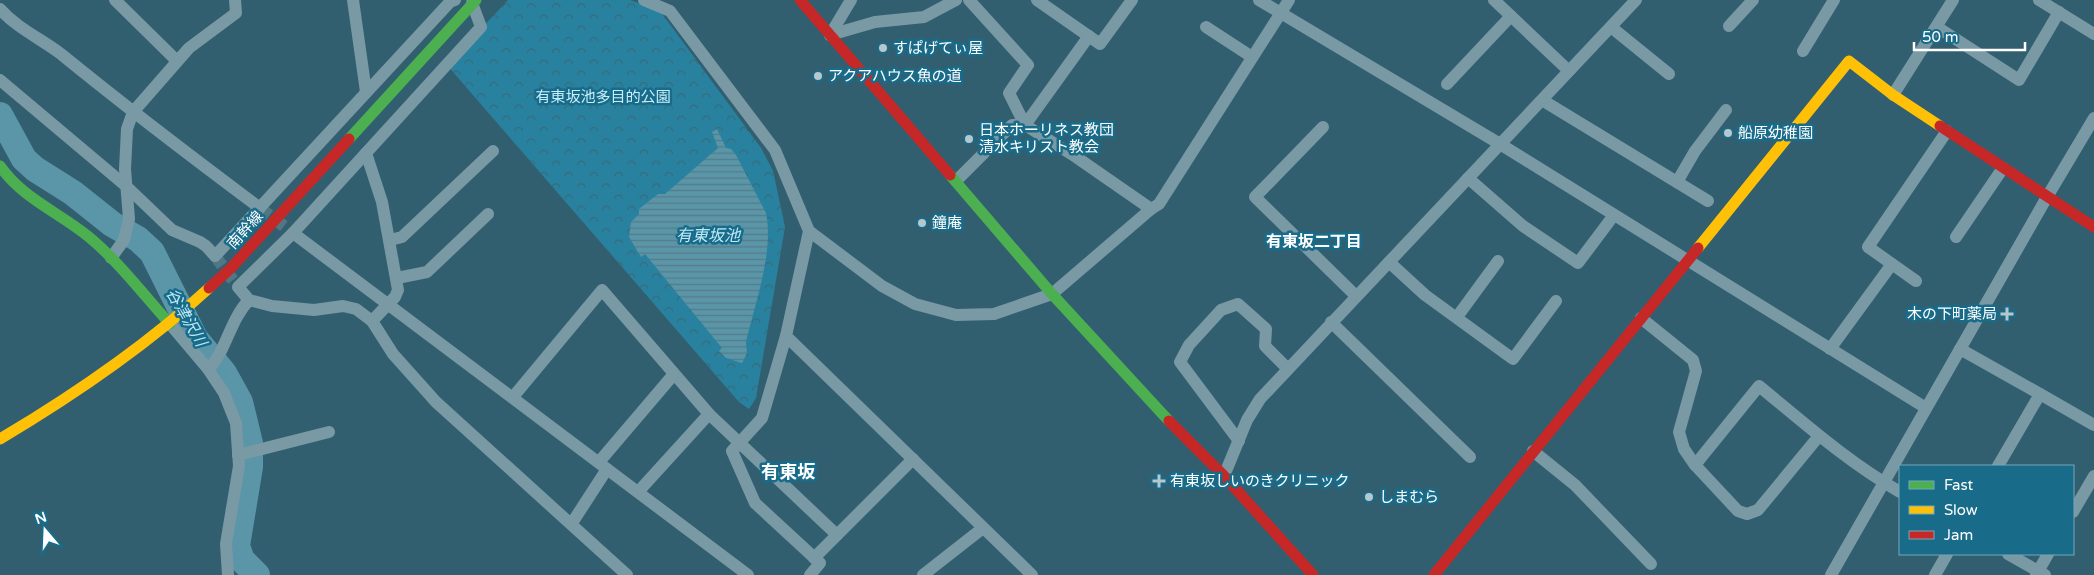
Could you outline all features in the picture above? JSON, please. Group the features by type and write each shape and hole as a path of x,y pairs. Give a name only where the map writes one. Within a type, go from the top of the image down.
{"street":[{"path":"115,0 178,61"},
{"path":"110,258 124,240 129,219 126,186 127,129 133,112 189,48 236,13 235,0"},
{"path":"353,0 366,92"},
{"path":"0,80 126,186 172,230 200,242 215,256 450,2 455,0"},
{"path":"644,0 671,6 775,150 810,231 882,286 915,304 956,315 994,314 1052,294 1159,204 1289,0"},
{"path":"800,0 1052,294 1156,407 1224,476 1313,575"},
{"path":"830,35 851,0"},
{"path":"830,35 875,22 924,17 956,0"},
{"path":"969,0 1028,65 1009,93 1025,124 1151,209"},
{"path":"1045,2 1100,44 1132,0"},
{"path":"1259,0 1500,144 1926,408"},
{"path":"1495,0 1569,71"},
{"path":"1224,476 1247,420 1260,399 1636,0"},
{"path":"1803,52 1834,0"},
{"path":"1893,95 1953,0"},
{"path":"2040,0 2094,34"},
{"path":"1729,26 1751,1"},
{"path":"474,2 481,27 293,233 238,287 250,300 272,306 314,310 344,306 356,309 372,321 393,354 436,402 628,575"},
{"name":"南幹線","path":"0,439 51,409 170,324 231,268 474,2"},
{"path":"0,9 260,208"},
{"path":"1937,26 2019,80 2059,12"},
{"path":"1447,84 1511,16"},
{"path":"1206,27 1252,57"},
{"path":"1611,27 1669,74"},
{"path":"956,181 1012,125 1025,124 1089,36"},
{"path":"1434,575 1848,61 1893,95 2094,226"},
{"path":"1542,100 1708,201"},
{"path":"1677,182 1694,150 1726,110"},
{"path":"1831,575 2094,118"},
{"path":"1322,127 1255,197 1356,296"},
{"path":"1916,281 1868,247 1947,131"},
{"path":"390,240 402,237 493,151"},
{"path":"366,153 382,202 398,290 395,297 372,321"},
{"path":"0,166 21,192 70,223 110,258 170,324 208,369 224,393 236,423 239,466 226,544 228,575"},
{"path":"1956,236 2003,168"},
{"path":"1468,178 1523,226 1578,263 1614,215"},
{"path":"397,278 427,272 488,214"},
{"path":"810,231 786,336 762,418 739,441 732,451 755,503 820,563 810,575"},
{"path":"293,233 638,492 732,571 748,575"},
{"path":"1457,317 1498,261"},
{"path":"1388,262 1425,295 1514,358 1556,301"},
{"path":"1830,349 1892,264"},
{"path":"513,397 602,290 709,414 837,535"},
{"path":"208,369 219,355 240,310 250,300"},
{"path":"1239,441 1180,362 1189,345 1221,310 1238,304 1266,330 1265,346 1288,369"},
{"path":"1641,318 1693,360 1696,371 1679,432 1684,448 1695,465 1738,511 1747,514 1758,510 1819,436"},
{"path":"1331,322 1470,457"},
{"path":"786,336 1032,575"},
{"path":"1960,349 2094,425"},
{"path":"572,523 603,466 674,374"},
{"path":"1695,465 1759,386 1819,436 1899,491"},
{"path":"1999,465 2040,394"},
{"path":"638,492 709,414"},
{"path":"238,455 329,432"},
{"path":"1533,451 1575,485 1651,564"},
{"path":"814,558 913,459"},
{"path":"2074,510 2094,476"},
{"path":"923,575 983,528"},
{"path":"1935,575 1946,555"},
{"path":"2010,555 2040,574 2048,555"}],"green space":[{"name":"有東坂池多目的公園","path":"508,0 630,0 660,11 761,148 773,171 785,227 756,398 749,409 739,402 447,65"}],"water":[{"name":"有東坂池","path":"717,129 726,148 731,149 736,155 766,213 768,228 766,261 746,342 747,353 742,363 726,358 719,351 722,348 645,254 641,257 629,237 631,222 639,214 639,209 658,194 665,194 718,148 712,132"}],"waterway":[{"name":"谷津沢川","path":"0,115 24,159 35,169 73,193 112,224 138,239 152,252 195,338 224,373 240,402 250,443 250,467 237,546 242,560 257,575"}],"tunnel":[{"path":"260,208 293,233"},
{"path":"215,256 238,287"}],"traffic: fast":[{"path":"349,139 476,0"},
{"path":"0,166 19,188 78,228 100,247 170,324"},
{"path":"950,175 1052,294 1169,421"}],"traffic: slow":[{"path":"1698,248 1849,61 1893,95 1940,126"},
{"path":"0,439 109,369 160,330 209,288"}],"traffic: jam":[{"path":"800,0 950,175"},
{"path":"1940,126 2094,227"},
{"path":"209,288 231,268 349,139"},
{"path":"1434,575 1698,248"},
{"path":"1169,421 1224,476 1313,575"}],"place":[{"name":"すぱげてぃ屋","path":"883,48"},
{"name":"アクアハウス魚の道","path":"818,76"},
{"name":"船原幼稚園","path":"1728,133"},
{"name":"日本ホーリネス教団 清水キリスト教会","path":"969,139"},
{"name":"鐘庵","path":"922,223"},
{"name":"木の下町薬局","path":"2007,314"},
{"name":"有東坂しいのきクリニック","path":"1159,481"},
{"name":"しまむら","path":"1369,497"}],"district":[{"name":"有東坂二丁目","path":"1314,241"},
{"name":"有東坂","path":"788,472"}]}
